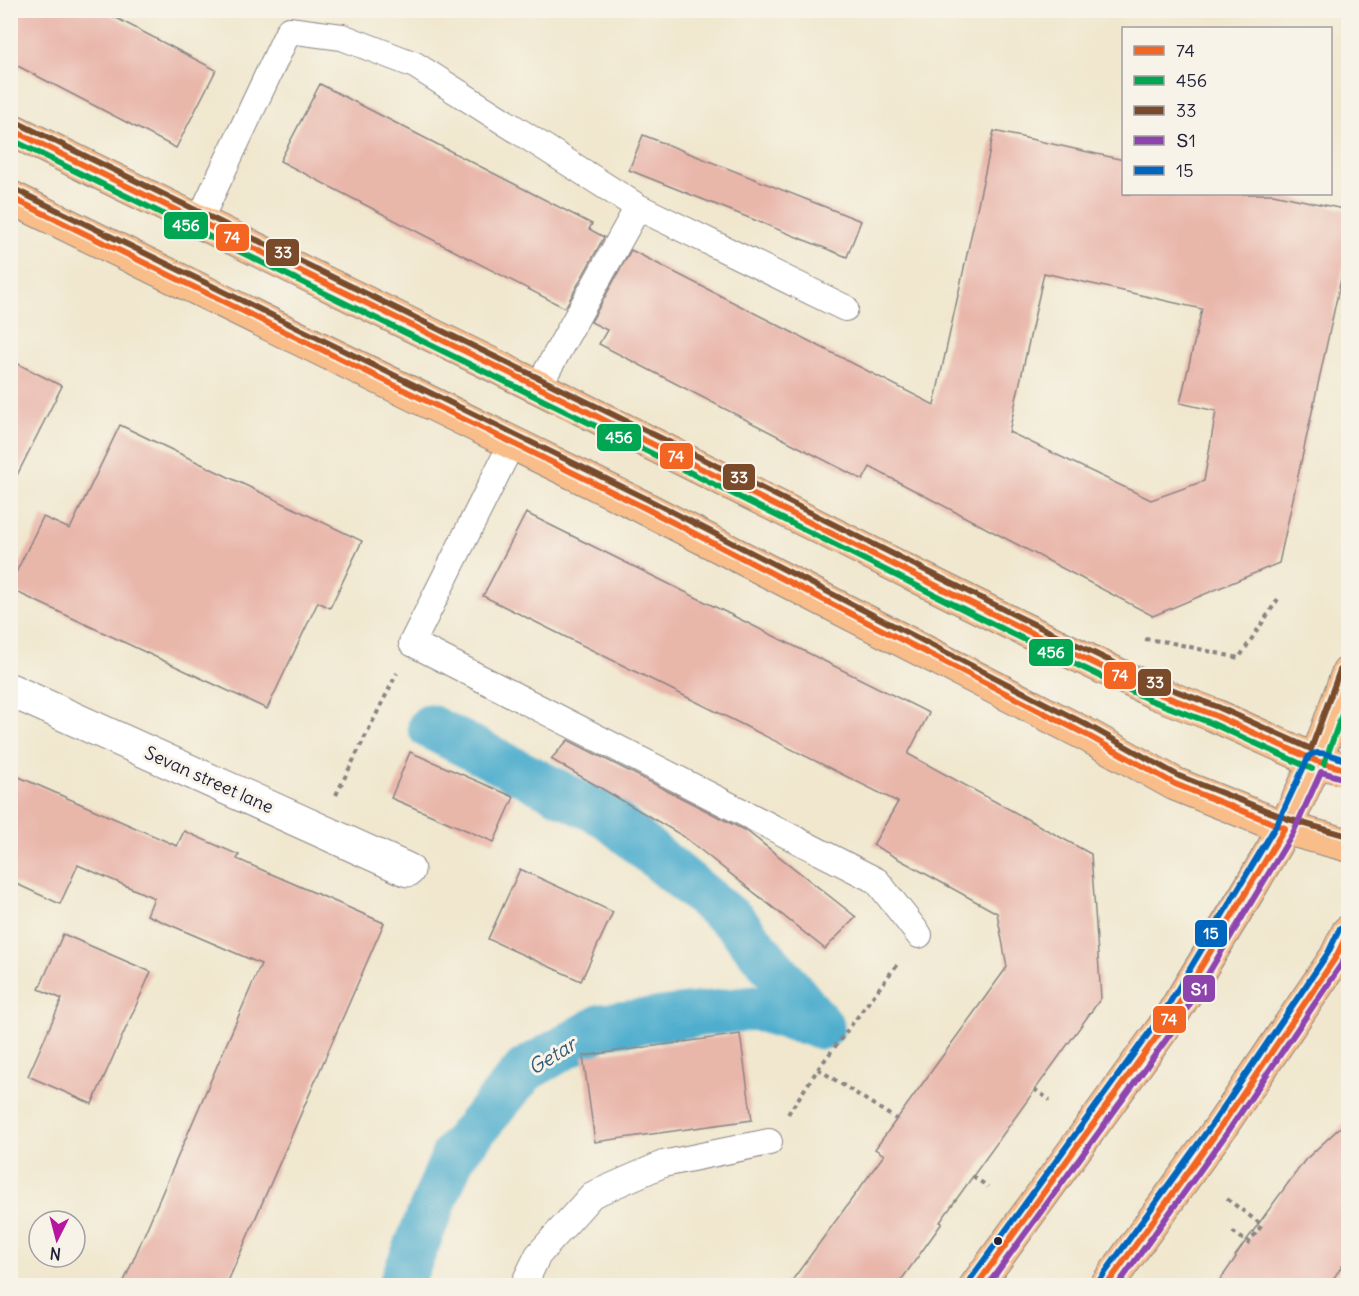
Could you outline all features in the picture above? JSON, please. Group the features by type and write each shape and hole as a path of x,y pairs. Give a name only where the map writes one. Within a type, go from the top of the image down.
{"main road":[{"path":"10,129 1144,687 1214,715 1316,761 1348,770"},
{"path":"10,197 673,522 1086,734 1175,783 1286,828 1348,845"},
{"path":"976,1286 1171,1017 1247,893 1286,828 1316,761 1348,673"},
{"path":"1106,1286 1220,1128 1336,957 1348,932"}],"street":[{"name":"Sevan street lane","path":"10,690 408,870"}],"lane":[{"path":"200,221 289,30 342,37 415,65 638,207 845,308"},
{"path":"538,387 638,207"},
{"path":"512,443 412,643 878,881 919,935"},
{"path":"523,1286 538,1255 592,1195 663,1164 769,1142"}],"path":[{"path":"1145,639 1239,658 1278,598"},
{"path":"319,830 412,643"},
{"path":"769,1142 818,1069 919,935"},
{"path":"818,1069 896,1119"},
{"path":"1034,1089 1050,1100"},
{"path":"973,1176 988,1187"},
{"path":"1227,1199 1262,1225 1248,1243 1232,1231"}],"building":[{"path":"10,10 101,10 216,70 176,148 10,62"},
{"path":"320,84 592,224 589,229 604,237 565,308 280,161"},
{"path":"994,131 1122,160 1122,195 1278,195 1348,210 1348,247 1279,563 1153,616 870,467 863,480 599,344 607,330 591,322 631,250 934,405","holes":["1044,273 1202,309 1180,403 1216,411 1204,481 1151,500 1009,432"]},
{"path":"643,135 861,221 847,257 629,170"},
{"path":"10,360 62,386 10,489"},
{"path":"120,425 362,541 330,608 318,602 267,709 10,589 43,517 70,529"},
{"path":"526,513 929,713 908,754 1091,854 1101,998 940,1222 942,1223 897,1286 788,1286 884,1155 875,1149 1007,967 997,913 873,845 898,802 483,596"},
{"path":"568,740 748,832 856,917 825,949 683,836 551,759"},
{"path":"410,752 514,797 494,842 391,798"},
{"path":"10,773 177,846 184,831 239,855 237,859 384,923 226,1286 122,1286 261,964 147,915 154,898 78,865 60,904 10,881"},
{"path":"520,869 613,912 581,981 488,939"},
{"path":"63,934 151,972 92,1104 28,1076 62,999 39,989"},
{"path":"740,1034 752,1120 595,1142 583,1056"},
{"path":"1348,1120 1348,1258 1328,1286 1216,1286 1305,1160"}],"waterway":[{"path":"430,727 608,817 736,923 822,1027"},
{"name":"Getar","path":"400,1286 454,1154 525,1070 602,1026 754,1008 822,1027"}],"transit line":[{"name":"33","path":"14,121 675,445 1019,617 1158,684 1218,707 1311,749 1340,670"},
{"name":"74","path":"10,129 1154,692 1214,715 1316,761 1348,770"},
{"name":"456","path":"10,139 667,461 1011,633 1150,700 1211,723 1312,769"},
{"name":"33","path":"14,189 645,498 1089,726 1179,776 1288,819 1348,836"},
{"name":"74","path":"10,197 641,506 1085,734 1175,784 1285,828 1171,1017 976,1286"},
{"name":"456","path":"1324,764 1348,698"},
{"name":"15","path":"969,1281 1164,1012 1277,824 1309,756 1323,753 1348,761"},
{"name":"Տ1","path":"987,1286 1179,1022 1293,833 1321,772 1346,779"},
{"name":"15","path":"1099,1281 1213,1123 1328,953 1340,928"},
{"name":"74","path":"1106,1286 1220,1128 1336,957 1348,932"},
{"name":"Տ1","path":"1117,1286 1227,1133 1348,952"}]}
